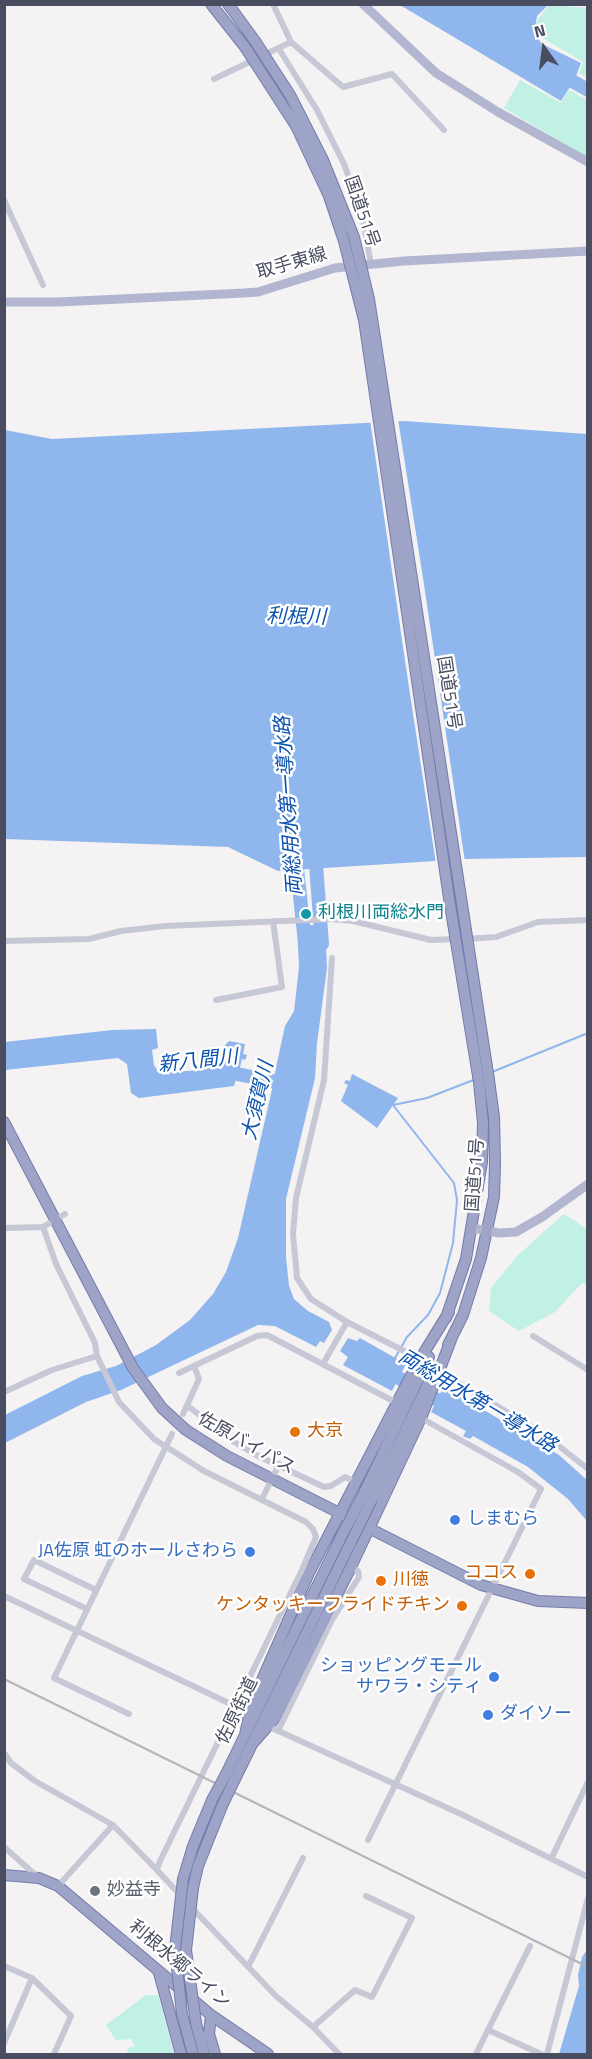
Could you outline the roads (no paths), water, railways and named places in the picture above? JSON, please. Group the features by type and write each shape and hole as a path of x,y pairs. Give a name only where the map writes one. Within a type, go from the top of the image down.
{"highway":[{"name":"国道51号","path":"211,4 250,44 290,95 331,178 354,237 373,319 494,1118 494,1197 473,1287 451,1340 430,1367"},
{"name":"国道51号","path":"228,4 296,126 324,184 344,241 362,310 444,870 479,1082 483,1124 483,1162 472,1228 460,1283 430,1367"},
{"name":"佐原バイパス","path":"4,1122 124,1352 145,1388 173,1419 194,1436 272,1478 369,1529 492,1589 538,1601 588,1603"},
{"path":"249,1739 276,1717 351,1567 369,1529 411,1406 430,1367"},
{"path":"249,1739 251,1705 305,1572 356,1482 411,1406 430,1367"},
{"name":"佐原街道","path":"193,2055 182,2014 175,1949 183,1879 230,1776 411,1406"},
{"name":"佐原街道","path":"204,2055 196,2023 186,1950 193,1888 217,1803"},
{"name":"利根水郷ライン","path":"4,1875 39,1878 58,1886 211,2015 268,2055"},
{"path":"159,1972 181,2055"},
{"path":"211,2015 209,2034 215,2055"}],"main road":[{"path":"363,4 436,73 490,108 588,162"},
{"name":"取手東線","path":"4,302 68,302 258,292 324,269 588,251"},
{"path":"472,1228 505,1233 526,1227 588,1184"}],"street":[{"path":"273,4 291,42 343,87 392,74 444,130"},
{"path":"214,79 291,42"},
{"path":"279,49 317,110 344,164 362,214 371,264"},
{"path":"4,200 43,285"},
{"path":"4,941 89,939 122,931 165,926 326,920 353,921 431,940 496,937 538,922 588,920"},
{"path":"216,1000 282,987 273,921"},
{"path":"332,958 324,1080 297,1188 293,1234 297,1278 306,1294 348,1322 449,1377 545,1435 588,1469"},
{"path":"4,1228 43,1227 65,1214"},
{"path":"43,1227 56,1264 95,1343 98,1359 119,1402 138,1424 165,1447 204,1471 306,1522 313,1529 316,1537 305,1572 157,1870"},
{"path":"323,1364 348,1322"},
{"path":"179,1373 257,1336 267,1335 411,1406 541,1490 368,1840"},
{"path":"533,1336 588,1370"},
{"path":"4,1392 52,1370 98,1359"},
{"path":"183,1414 199,1379 194,1366"},
{"path":"188,1406 231,1440 324,1486 331,1486 345,1477 356,1482"},
{"path":"129,1714 54,1678 172,1434"},
{"path":"262,1498 279,1464"},
{"path":"87,1609 24,1579 34,1560 96,1590"},
{"path":"351,1567 358,1571 359,1577 332,1620 276,1730 396,1784 588,1877"},
{"path":"4,1596 237,1707"},
{"path":"4,1754 11,1763 34,1781 113,1825 276,1996 313,2027 339,2055"},
{"path":"551,1859 588,1782"},
{"path":"58,1886 113,1825"},
{"path":"4,1846 39,1878"},
{"path":"248,1967 303,1858"},
{"path":"313,2027 356,1990 372,1997 412,1918 366,1896"},
{"path":"547,2055 588,1898"},
{"path":"476,2055 530,1946"},
{"path":"4,1966 32,1978 71,2016 54,2055"},
{"path":"4,2043 32,1978"},
{"path":"488,2030 541,2055"}],"water":[{"path":"400,5 548,5 537,16 534,33 542,44 581,63 576,76 585,81 578,91 570,87 561,101"},
{"name":"利根川","path":"404,421 587,434 587,857 466,859 278,871 228,847 5,839 5,430 52,439"},
{"path":"297,925 325,925 327,968 317,1043 315,1078 286,1199 286,1257 289,1286 294,1299 308,1311 329,1322 332,1330 324,1343 320,1341 316,1347 275,1326 258,1325 121,1390 86,1402 5,1443 5,1415 82,1376 116,1366 156,1345 190,1320 213,1294 226,1272 238,1238 273,1085 270,1084 271,1077 274,1077 285,1026 294,1011 299,967"},
{"path":"156,1029 158,1048 152,1050 154,1065 159,1073 201,1070 229,1041 245,1044 243,1054 247,1055 245,1060 242,1059 239,1071 256,1074 254,1080 237,1076 234,1086 139,1098 131,1093 127,1064 118,1058 5,1070 5,1042 112,1030"},
{"path":"352,1074 398,1098 377,1128 341,1101 348,1085 344,1083 346,1080 350,1081"},
{"path":"348,1338 357,1341 360,1338 406,1364 392,1391 343,1365 348,1357 340,1351"},
{"path":"444,1386 559,1455 587,1480 587,1521 568,1499 528,1467 473,1436 470,1439 463,1436 466,1431 431,1412"},
{"path":"587,1950 587,2054 559,2054 579,1986 578,1975 582,1957"}],"waterway":[{"path":"565,77 588,90"},
{"name":"大須賀川","path":"295,851 305,942"},
{"name":"両総用水第一導水路","path":"315,852 322,944"},
{"path":"492,1072 588,1033"},
{"name":"新八間川","path":"237,1074 282,1083"},
{"path":"395,1358 407,1337 428,1315 440,1293 453,1243 457,1200 454,1183 393,1105 427,1098 476,1079"},
{"name":"両総用水第一導水路","path":"385,1370 451,1408"}],"railway":[{"path":"4,1679 588,1967"}],"place":[{"name":"利根川両総水門","path":"306,914"},
{"name":"大京","path":"295,1432"},
{"name":"しまむら","path":"455,1520"},
{"name":"JA佐原 虹のホールさわら","path":"250,1552"},
{"name":"ココス","path":"530,1574"},
{"name":"川徳","path":"381,1581"},
{"name":"ケンタッキーフライドチキン","path":"462,1606"},
{"name":"ショッピングモール サワラ・シティ","path":"494,1677"},
{"name":"ダイソー","path":"488,1715"},
{"name":"妙益寺","path":"95,1891"}]}
